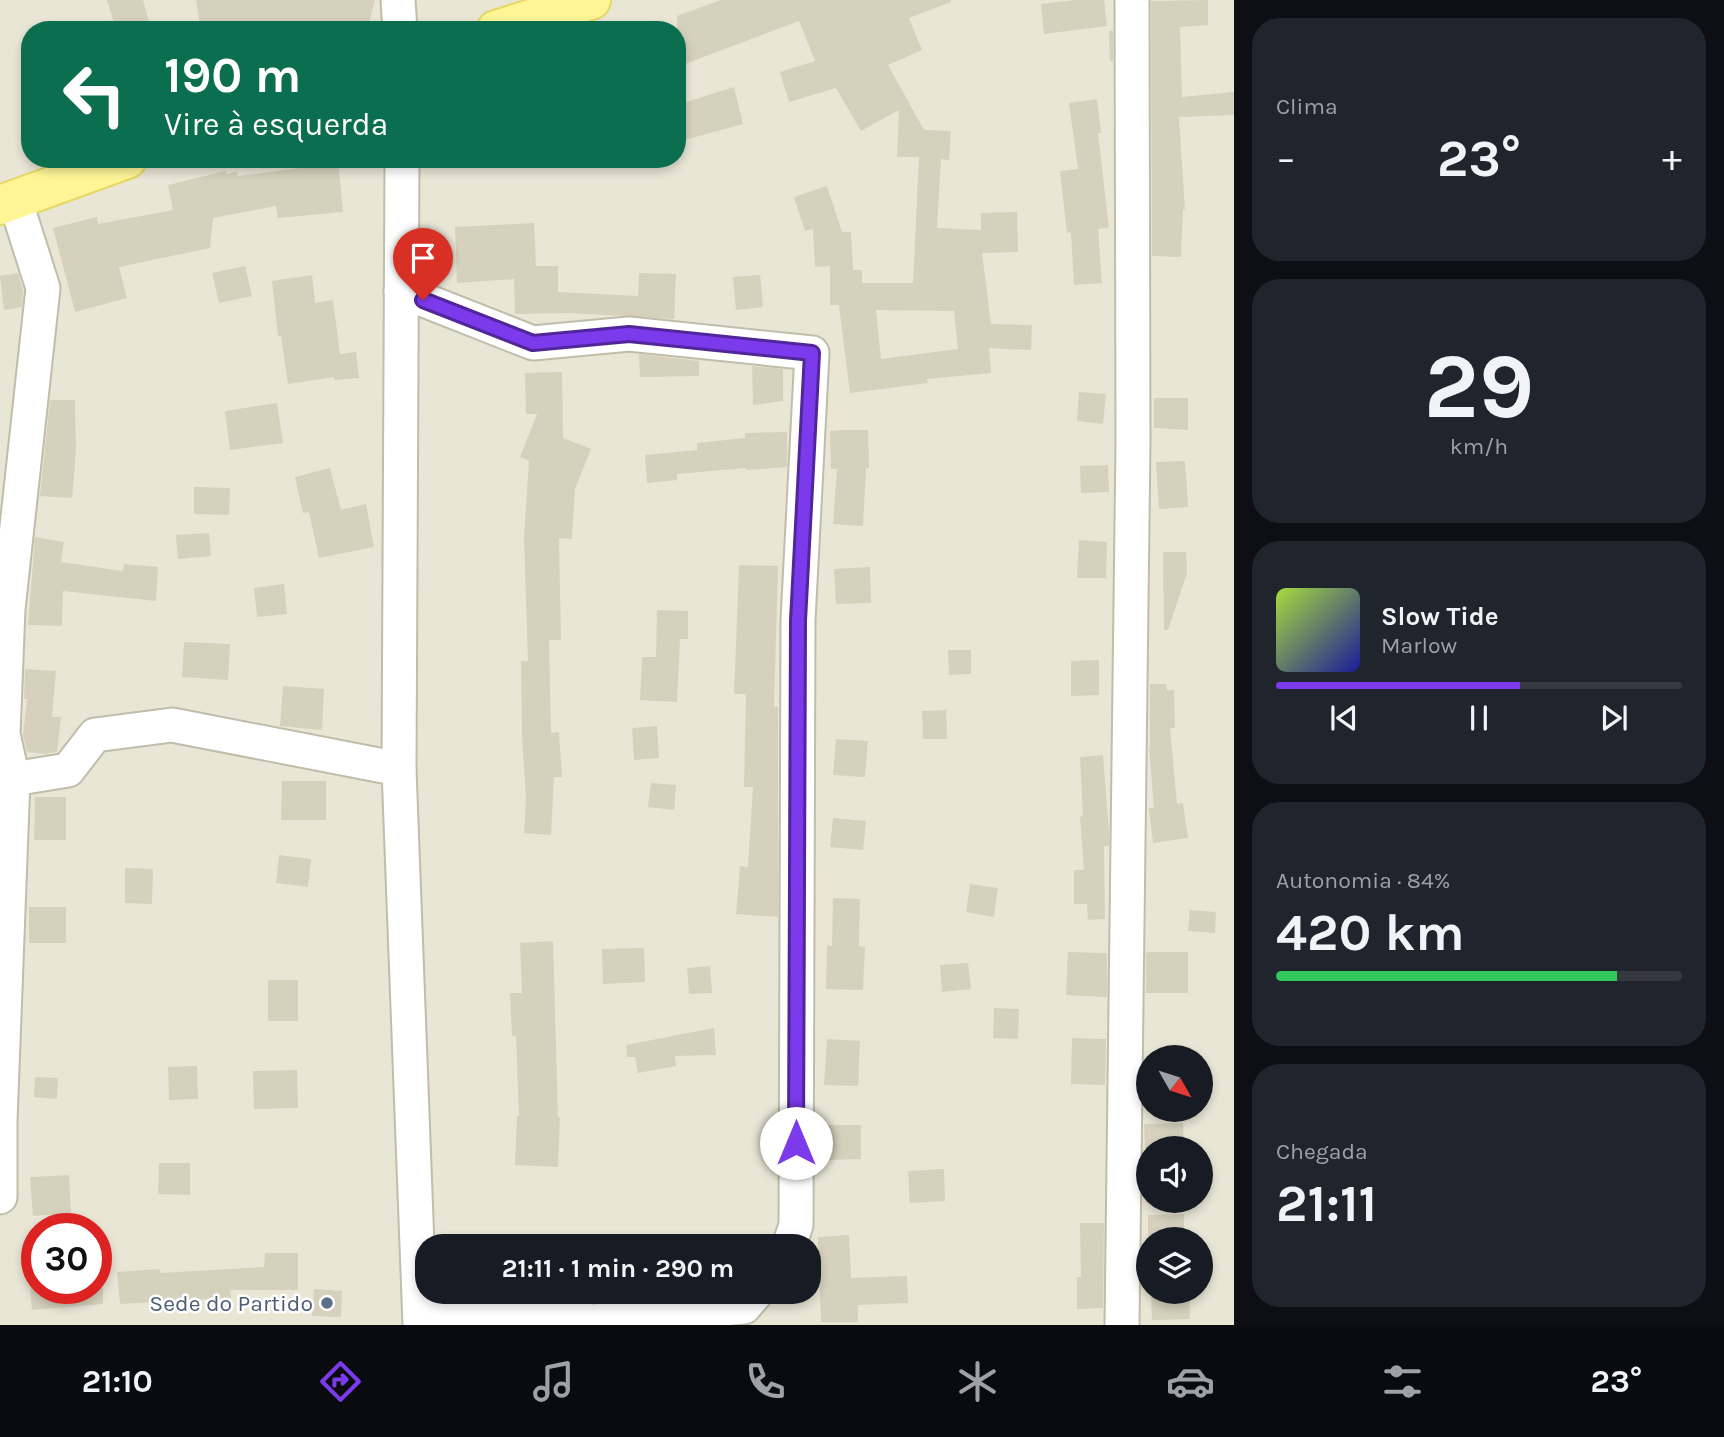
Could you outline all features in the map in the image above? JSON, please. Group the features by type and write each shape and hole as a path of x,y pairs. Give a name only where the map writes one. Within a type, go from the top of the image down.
{"main road":[{"path":"524,21 591,0"},
{"path":"8,202 102,168"}],"street":[{"path":"398,0 399,21"},
{"path":"1122,1325 1133,442 1132,0"},
{"path":"402,168 398,769 420,1316 593,1323 661,1320 744,1307 747,1304"},
{"path":"0,1197 0,1121 13,779 2,734 8,609 43,288 8,202"},
{"path":"401,291 533,343 629,334 812,353 798,621 796,1225 793,1234"},
{"path":"13,779 68,770 95,735 172,725 398,769"}],"shaded area":[{"path":"0,0 1234,0 1234,1325 0,1325"}],"building":[{"path":"107,0 143,0 149,21 113,21"},
{"path":"196,0 375,0 369,21 200,21"},
{"path":"721,0 951,0 909,18 922,50 888,65 924,130 951,131 949,160 941,159 937,228 981,230 981,213 1017,212 1018,252 982,253 991,324 1032,325 1031,350 989,348 991,373 927,379 928,383 850,393 839,305 830,305 830,266 815,267 813,229 805,231 794,197 827,186 842,232 851,232 853,270 862,270 862,283 913,283 919,157 897,157 899,110 861,131 836,88 789,102 780,72 815,61 799,21 686,64 686,21 677,21 677,16","holes":["876,310 954,311 958,349 881,359"]},
{"path":"1104,0 1107,26 1044,34 1041,4"},
{"path":"1208,0 1208,25 1180,27 1182,97 1234,92 1234,115 1179,117 1185,210 1181,257 1152,256 1151,1"},
{"path":"1109,31 1113,31 1113,61 1110,61"},
{"path":"734,87 743,124 686,140 686,102"},
{"path":"1097,99 1101,133 1098,133 1109,228 1098,229 1102,283 1074,285 1071,232 1067,233 1060,171 1078,169 1069,103"},
{"path":"299,168 339,168 343,212 278,218 276,206 213,218 210,248 119,267 127,298 75,312 53,228 97,217 98,224 173,210 168,185 226,171 226,174 237,172 238,176"},
{"path":"534,223 536,266 558,266 558,292 638,296 639,273 676,274 674,319 572,313 515,314 514,279 457,283 455,227"},
{"path":"245,266 252,296 219,303 212,273"},
{"path":"18,273 23,290 22,307 4,310 0,276"},
{"path":"312,275 315,303 333,300 340,354 356,352 359,378 334,380 334,377 288,384 281,336 278,336 272,281"},
{"path":"760,275 763,307 736,310 733,277"},
{"path":"639,354 699,361 699,376 640,377"},
{"path":"752,366 783,369 783,401 753,405"},
{"path":"562,372 563,438 591,449 575,489 572,539 559,538 561,640 549,640 551,733 559,732 562,777 554,777 551,835 524,833 526,798 521,661 528,661 524,537 529,461 520,457 537,414 526,414 525,373"},
{"path":"1079,392 1106,394 1103,424 1077,421"},
{"path":"1154,398 1188,398 1188,430 1154,428"},
{"path":"50,400 75,400 76,451 72,498 40,496"},
{"path":"277,403 283,443 230,450 225,411"},
{"path":"868,430 869,468 866,468 863,526 833,524 837,469 831,469 830,431"},
{"path":"787,432 787,467 677,474 677,480 647,483 645,455 697,450 697,443 745,438 745,433"},
{"path":"1185,461 1188,507 1159,509 1156,462"},
{"path":"1108,465 1109,492 1081,493 1080,466"},
{"path":"330,468 341,510 366,504 374,547 319,558 309,512 303,513 295,477"},
{"path":"194,487 230,488 229,515 194,514"},
{"path":"209,533 211,556 178,559 176,535"},
{"path":"35,537 64,542 61,562 123,571 124,564 158,567 156,601 63,591 62,626 28,625"},
{"path":"1079,540 1107,542 1106,578 1077,578"},
{"path":"1163,552 1186,552 1187,573 1168,630 1164,630"},
{"path":"739,565 778,566 774,707 778,707 778,917 736,914 740,866 748,867 753,787 744,787 746,694 734,694"},
{"path":"870,567 871,603 836,604 834,569"},
{"path":"284,584 287,614 257,617 254,588"},
{"path":"657,610 688,611 688,639 680,639 677,702 640,700 642,657 656,657"},
{"path":"184,642 230,644 228,680 182,677"},
{"path":"948,650 971,650 971,674 949,675"},
{"path":"1099,660 1099,695 1071,696 1071,661"},
{"path":"25,669 56,671 52,717 61,717 57,752 27,752 23,735 27,699 24,699"},
{"path":"1150,684 1166,684 1167,690 1174,690 1175,728 1170,728 1177,804 1183,803 1188,838 1153,843 1149,808 1154,808 1149,747"},
{"path":"283,686 324,689 322,730 280,726"},
{"path":"946,710 947,739 923,739 922,711"},
{"path":"657,726 659,758 634,760 632,728"},
{"path":"836,739 868,741 865,777 833,775"},
{"path":"1103,755 1109,832 1109,846 1104,846 1105,919 1088,920 1087,904 1074,904 1074,870 1084,870 1080,817 1083,816 1080,757"},
{"path":"282,781 326,781 326,820 281,820"},
{"path":"651,783 676,785 674,810 648,807"},
{"path":"35,797 66,797 66,840 34,840"},
{"path":"833,818 866,821 863,850 830,847"},
{"path":"279,855 311,859 308,887 276,883"},
{"path":"125,868 153,869 152,904 125,903"},
{"path":"970,884 998,888 994,917 966,912"},
{"path":"833,898 860,899 859,946 865,947 863,990 826,989 827,945 832,946"},
{"path":"29,907 66,907 66,943 29,943"},
{"path":"1190,910 1216,912 1215,933 1188,931"},
{"path":"553,941 560,1117 558,1167 515,1165 519,1116 516,1036 512,1036 510,993 522,993 520,943"},
{"path":"644,948 645,982 603,984 602,949"},
{"path":"1068,952 1107,953 1107,997 1066,995"},
{"path":"1188,952 1188,993 1146,993 1146,953"},
{"path":"968,963 971,989 942,992 940,965"},
{"path":"710,966 712,993 689,994 687,968"},
{"path":"268,980 298,980 298,1021 268,1021"},
{"path":"994,1008 1019,1009 1018,1039 993,1038"},
{"path":"714,1028 716,1055 675,1056 676,1066 638,1073 635,1057 627,1057 626,1045"},
{"path":"1072,1038 1106,1039 1105,1085 1071,1084"},
{"path":"827,1039 860,1041 858,1086 824,1085"},
{"path":"197,1066 198,1099 169,1100 168,1067"},
{"path":"297,1070 298,1108 254,1109 253,1071"},
{"path":"35,1077 58,1078 57,1099 34,1097"},
{"path":"1183,1123 1184,1136 1144,1136 1144,1124"},
{"path":"828,1125 861,1125 861,1159 827,1160"},
{"path":"159,1163 190,1163 190,1195 158,1194"},
{"path":"944,1169 945,1201 910,1203 908,1171"},
{"path":"69,1175 71,1213 33,1213 30,1177"},
{"path":"1184,1214 1184,1227 1148,1227 1148,1215"},
{"path":"1080,1223 1104,1223 1103,1308 1077,1309 1077,1277 1081,1277"},
{"path":"849,1235 851,1278 907,1276 908,1303 858,1305 858,1322 821,1322 821,1237"},
{"path":"265,1253 298,1253 298,1290 230,1290 231,1298 120,1304 117,1272 160,1269 160,1273 264,1267"},
{"name":"Sede do Partido","path":"314,1289 342,1291 341,1317 312,1316"},
{"path":"31,1304 103,1304 32,1310"},
{"path":"1151,1304 1189,1304 1190,1319 1152,1320"}],"place":[{"name":"Sede do Partido","path":"327,1303"}],"route":[{"path":"423,300 533,343 629,334 812,353 798,621 796,1143"}]}
